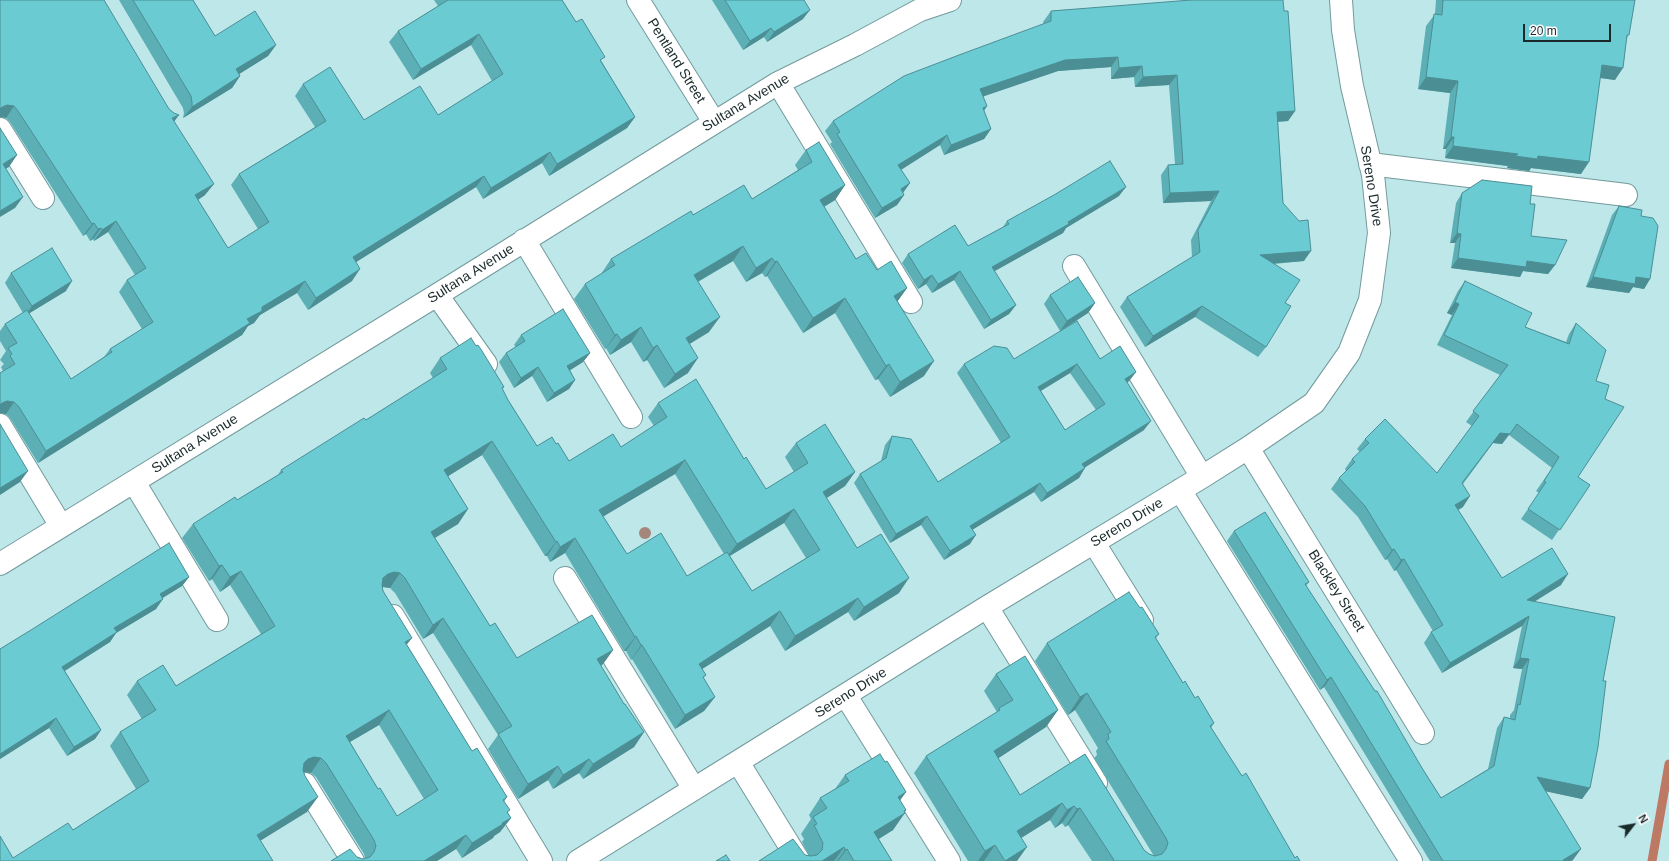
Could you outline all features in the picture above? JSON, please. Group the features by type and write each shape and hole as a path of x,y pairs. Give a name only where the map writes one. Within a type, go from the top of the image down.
{"street":[{"name":"Pentland Street","path":"638,0 714,122"},
{"name":"Sultana Avenue","path":"0,564 437,295 778,82 855,45 920,10 950,0"},
{"name":"Sereno Drive","path":"578,861 846,696 987,607 1202,477 1314,403 1349,352 1370,300 1379,233 1370,164 1352,86 1343,30 1341,0"},
{"path":"778,82 911,302"},
{"path":"0,129 43,198"},
{"path":"1370,164 1626,195"},
{"path":"524,240 631,417"},
{"path":"1074,266 1202,477"},
{"path":"437,295 478,351 497,383"},
{"path":"0,425 61,526"},
{"name":"Blackley Street","path":"1248,448 1424,733"},
{"path":"134,482 217,620"},
{"path":"1180,490 1411,861"},
{"path":"1094,542 1153,637"},
{"path":"565,578 694,789"},
{"path":"384,599 541,861"},
{"path":"987,607 1106,801"},
{"path":"846,696 950,861"},
{"path":"738,762 799,861"},
{"path":"305,784 353,861"}],"building":[{"path":"0,0 104,0 169,109 179,115 172,118 214,184 195,195 228,248 269,222 239,174 326,121 303,84 330,67 364,120 420,86 438,115 503,74 479,34 421,69 398,31 448,0 562,0 576,22 582,19 605,57 600,60 635,117 557,164 550,152 491,188 484,176 353,257 360,269 316,298 305,281 262,307 262,311 247,319 250,323 46,451 19,407 14,402 7,401 0,405 0,373 15,364 10,356 12,354 8,348 17,343 5,324 27,310 71,379 112,352 110,349 153,322 127,280 146,268 116,221 102,230 101,228 98,229 94,223 92,224 14,106 7,105 0,109"},
{"path":"133,0 193,0 215,36 255,11 276,45 236,69 240,76 192,107 191,96"},
{"path":"725,0 804,0 810,10 774,32 771,28 750,41"},
{"path":"1191,0 1283,0 1284,11 1288,11 1295,111 1277,112 1283,203 1299,221 1308,220 1311,251 1260,255 1300,280 1285,303 1291,306 1266,347 1202,306 1153,336 1127,297 1200,252 1198,230 1219,191 1170,193 1168,165 1183,164 1177,75 1143,77 1142,66 1119,68 1118,57 1065,60 980,89 987,106 983,108 991,129 951,145 947,135 898,165 910,183 901,189 904,195 882,208 837,134 840,132 833,121 904,76 1051,21 1051,11"},
{"path":"1443,0 1635,0 1629,35 1627,35 1623,68 1602,65 1589,162 1538,156 1537,159 1515,156 1518,154 1453,146 1454,137 1451,137 1458,81 1426,77 1434,14 1442,15"},
{"path":"0,128 17,155 3,164 23,197 0,211"},
{"path":"819,142 845,185 820,200 856,259 866,253 877,270 891,261 907,288 894,296 934,361 900,382 889,364 886,366 845,298 813,318 777,261 775,262 772,258 756,268 743,246 694,275 720,317 686,338 698,358 675,374 657,345 653,348 641,327 621,340 617,334 615,335 585,284 615,265 611,259 691,211 693,215 744,185 752,199 812,162 806,150"},
{"path":"1110,161 1126,187 1068,222 1069,224 992,267 1016,305 991,320 960,271 938,284 932,275 924,280 908,254 955,225 968,246 1009,224 1007,221"},
{"path":"1482,180 1532,186 1530,204 1535,204 1531,236 1567,240 1555,265 1527,261 1526,267 1458,258 1461,234 1457,233 1462,193"},
{"path":"1619,206 1642,210 1641,216 1653,218 1658,226 1650,279 1636,277 1635,284 1593,277"},
{"path":"52,248 72,281 32,306 11,273"},
{"path":"1078,277 1095,303 1067,321 1050,295"},
{"path":"1465,281 1532,313 1525,327 1569,344 1576,323 1606,350 1596,381 1609,385 1605,399 1624,407 1578,477 1590,485 1560,530 1528,509 1546,482 1544,481 1559,457 1517,424 1510,434 1500,433 1462,483 1470,496 1455,505 1502,578 1552,548 1568,574 1527,600 1615,617 1603,681 1606,681 1598,747 1590,788 1537,777 1581,849 1563,860 1564,861 1443,861 1331,677 1327,680 1234,531 1265,512 1309,582 1305,584 1375,691 1377,691 1441,798 1494,766 1504,717 1515,720 1518,704 1520,705 1529,659 1520,658 1529,616 1450,663 1431,632 1443,625 1404,559 1401,560 1394,549 1392,550 1365,506 1339,478 1355,462 1352,459 1369,443 1365,439 1385,419 1437,473 1479,416 1473,411 1508,365 1444,335 1459,304 1455,302"},
{"path":"563,309 590,353 567,366 575,380 554,393 538,367 521,378 506,353 525,341 521,335"},
{"path":"1077,321 1100,359 1120,346 1136,372 1125,379 1151,421 1082,464 1085,468 1047,493 1040,483 970,526 976,535 950,551 927,516 896,534 860,474 886,458 892,436 911,439 938,482 1010,437 964,364 994,346 1007,348 1014,359","holes":["1077,364 1105,404 1065,430 1038,387"]},
{"path":"471,338 476,346 478,345 504,387 502,388 508,400 537,446 552,437 556,444 558,443 569,461 613,434 621,447 667,417 658,403 696,379 744,459 746,457 766,489 808,463 796,443 825,424 855,472 823,492 857,548 881,534 909,578 864,607 858,598 795,636 780,611 699,664 706,675 703,677 715,697 685,715 642,645 636,636 635,637 575,538 560,547 492,441 444,470 468,509 431,532 490,626 495,623 517,658 592,615 613,650 597,659 624,704 644,732 593,764 589,759 563,775 558,766 528,784 498,734 512,726 443,618 433,625 405,578 400,573 394,572 383,578 382,585 383,591 412,638 405,642 472,751 477,748 507,797 503,800 510,810 507,812 511,818 502,823 503,824 472,843 466,835 424,861 331,861 350,849 357,857 363,859 370,857 376,846 374,840 326,763 321,758 314,757 308,759 304,763 303,770 318,797 257,835 273,861 0,861 0,836 13,858 68,823 73,830 149,781 120,732 156,710 137,681 163,665 176,686 275,626 241,571 230,577 222,565 219,566 193,524 235,497 237,500 283,472 281,470 364,418 366,420 447,369 440,358","holes":["685,460 737,544 794,509 820,550 752,591 727,552 687,576 661,533 627,554 599,510","389,710 438,790 397,816 380,788 378,789 346,736"]},
{"path":"0,424 28,471 0,488"},
{"path":"169,543 189,577 160,594 163,599 114,628 117,632 62,667 101,730 74,747 56,718 0,754 0,649"},
{"path":"1129,592 1140,608 1142,607 1159,634 1155,637 1183,683 1185,681 1195,698 1198,696 1214,723 1210,726 1242,776 1246,773 1295,858 1297,856 1300,861 1113,861 1114,860 1080,808 1077,809 1074,806 1067,810 1062,803 1017,831 1027,847 1005,861 995,845 985,851 926,756 1000,710 999,708 1013,700 996,674 1025,656 1058,710 994,751 1020,795 1085,754 1144,850 1155,856 1162,854 1166,849 1168,843 1166,838 1106,741 1109,739 1108,734 1111,732 1087,693 1080,697 1047,643"},
{"path":"880,754 885,762 887,761 906,792 898,797 906,810 904,811 905,813 874,832 892,861 854,861 847,849 845,850 844,847 822,861 759,861 793,839 805,855 817,855 822,850 823,843 814,825 817,824 813,817 827,808 820,798 849,781 845,775"},
{"path":"726,855 730,861 716,861"}],"waterway":[{"path":"1652,861 1669,764"}]}
